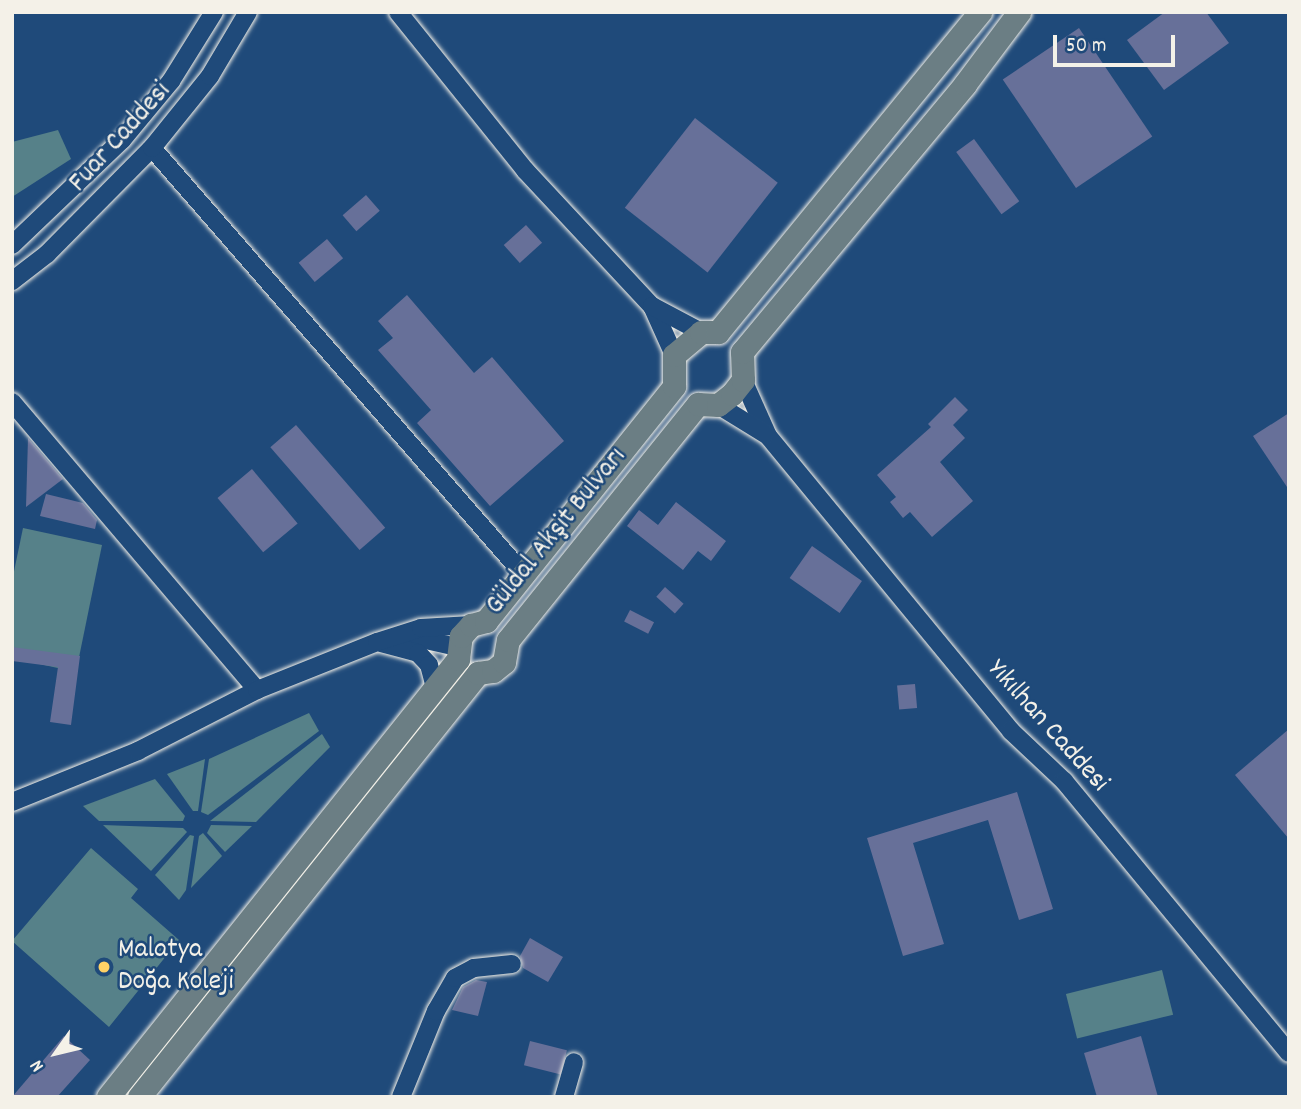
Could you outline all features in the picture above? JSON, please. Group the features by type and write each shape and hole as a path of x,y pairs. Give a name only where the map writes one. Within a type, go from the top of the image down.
{"main road":[{"path":"674,386 674,355 710,332 980,12"},
{"path":"743,380 742,352 965,84 1019,12"},
{"name":"Güldal Akşit Bulvarı","path":"139,1097 478,673 494,671 504,662 508,640 708,405 743,380"},
{"name":"Güldal Akşit Bulvarı","path":"108,1097 435,688 479,623 525,576 674,386"}],"street":[{"path":"12,245 122,140 171,81 214,12"},
{"name":"Fuar Caddesi","path":"12,281 47,254 152,148 210,76 247,12"},
{"path":"398,12 525,170 652,306 674,355"},
{"path":"152,148 525,576"},
{"path":"652,306 710,332 742,352"},
{"name":"Yıkılhan Caddesi","path":"743,380 768,436 1011,731 1064,781 1289,1053"},
{"path":"674,386 708,405"},
{"path":"12,402 257,690"},
{"name":"Yıkılhan Caddesi","path":"708,405 768,436"},
{"path":"12,802 138,751 257,690 398,635 421,628 479,623 508,640"},
{"path":"398,635 457,653 478,673"},
{"path":"377,642 418,653 429,664 435,688"},
{"path":"401,1097 436,1011 455,978 474,968 512,964"},
{"path":"564,1097 574,1062"}],"green space":[{"path":"58,130 71,159 12,197 12,142"},
{"path":"23,528 102,545 76,672 12,658 12,581"},
{"path":"309,713 319,731 208,815 201,812 209,759"},
{"path":"322,734 330,747 256,822 210,821"},
{"path":"205,759 198,811 193,811 167,774"},
{"path":"155,779 185,816 183,821 99,821 83,806"},
{"path":"103,825 183,828 187,832 151,871"},
{"path":"211,825 252,826 225,852 207,833"},
{"path":"203,833 222,856 191,888 199,836"},
{"path":"190,835 194,836 186,890 179,900 155,875"},
{"path":"91,848 138,889 131,898 179,940 109,1027 12,941"},
{"path":"1162,970 1173,1015 1077,1039 1066,994"}],"building":[{"path":"1165,12 1206,12 1229,43 1164,90 1127,40"},
{"path":"1079,28 1152,137 1076,188 1003,79"},
{"path":"695,118 778,183 708,272 625,208"},
{"path":"974,139 1019,201 1001,214 956,152"},
{"path":"366,195 380,211 356,231 343,215"},
{"path":"526,225 542,243 520,263 504,245"},
{"path":"327,239 343,258 315,282 299,263"},
{"path":"407,295 474,373 492,357 564,441 490,506 417,423 431,410 378,350 393,338 378,321"},
{"path":"955,397 968,410 953,425 965,438 940,462 973,501 932,537 910,512 903,518 890,502 896,497 877,475 931,427 928,424"},
{"path":"1289,413 1289,490 1253,436"},
{"path":"296,425 385,528 360,550 270,447"},
{"path":"28,438 63,479 26,507"},
{"path":"252,469 298,523 263,552 218,498"},
{"path":"46,494 83,503 97,520 95,529 40,516"},
{"path":"676,502 726,541 711,561 698,551 683,570 627,526 639,510 658,525"},
{"path":"812,546 862,581 840,613 790,578"},
{"path":"665,587 684,604 675,613 656,597"},
{"path":"630,610 654,622 648,634 624,622"},
{"path":"12,647 80,656 71,725 50,722 58,667 12,661"},
{"path":"915,684 917,708 899,709 897,686"},
{"path":"1289,729 1289,839 1235,775"},
{"path":"1017,792 1053,909 1019,920 988,820 913,843 944,944 903,956 867,838"},
{"path":"530,938 563,957 548,982 523,968 520,956"},
{"path":"476,980 487,982 478,1016 452,1010 463,987"},
{"path":"64,1036 90,1060 57,1097 12,1097"},
{"path":"1141,1036 1158,1097 1097,1097 1084,1053"},
{"path":"530,1041 567,1050 561,1074 524,1065"}],"place":[{"name":"Malatya Doğa Koleji","path":"104,967"}]}
